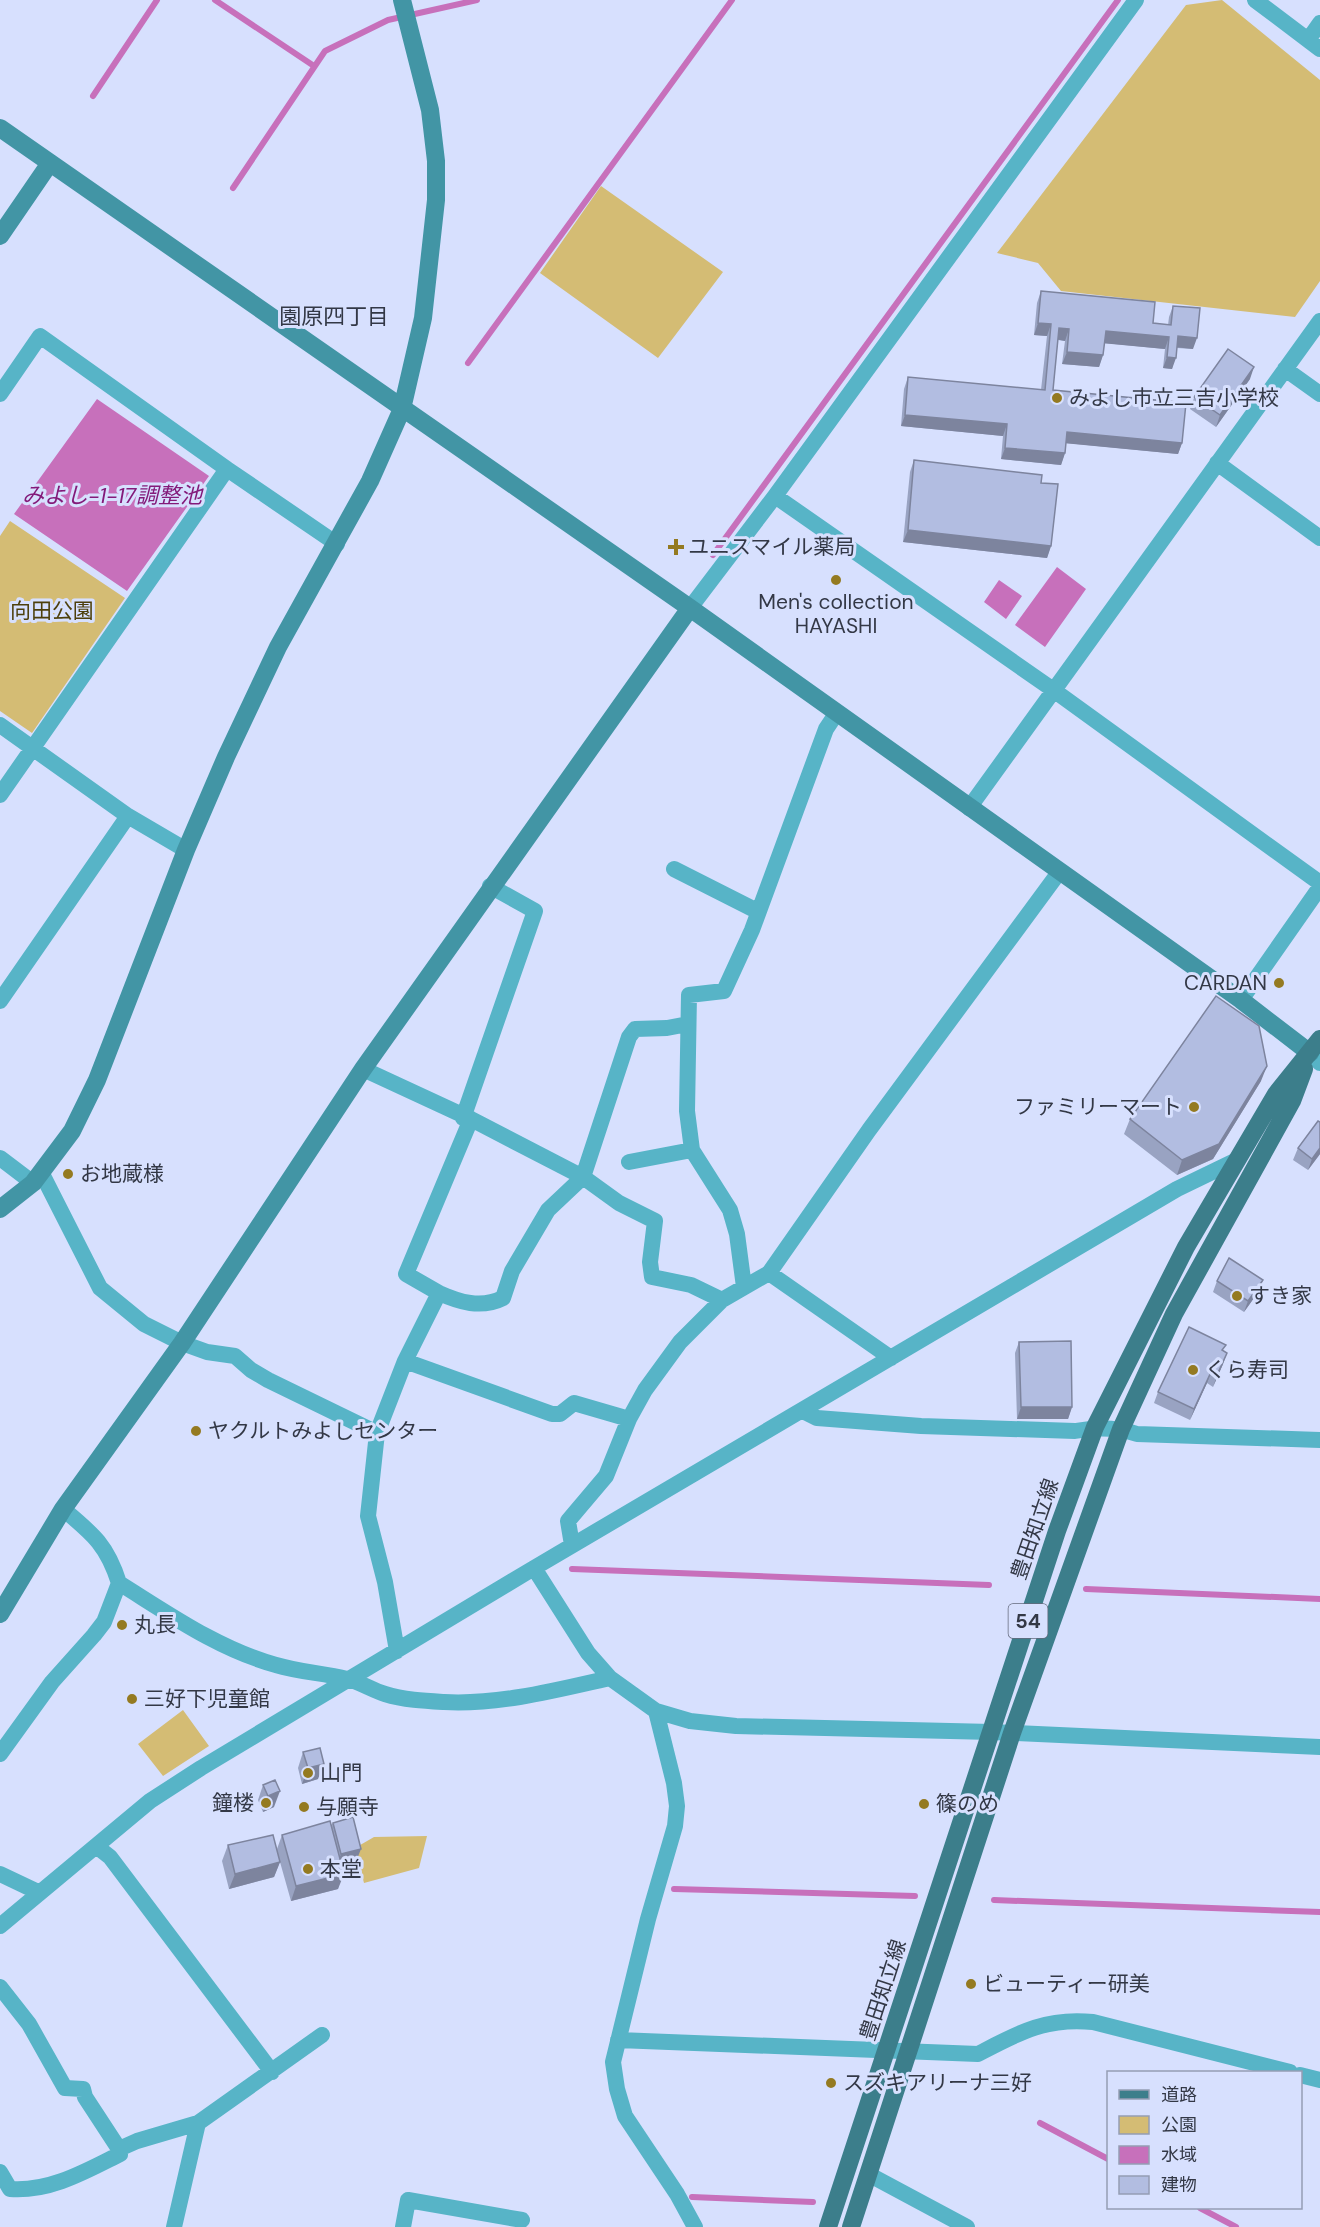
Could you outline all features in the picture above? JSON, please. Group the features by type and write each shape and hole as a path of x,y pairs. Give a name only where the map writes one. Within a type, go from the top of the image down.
{"main road":[{"name":"豊田知立線","path":"828,2227 1057,1531 1095,1427 1186,1247 1276,1094 1317,1052"},
{"name":"54","path":"851,2227 910,2054 1012,1733 1121,1429 1174,1314 1317,1052"}],"street":[{"path":"0,1209 37,1177 72,1131 97,1080 186,850 278,647 370,481 402,409 423,318 436,190 430,110 402,0"},
{"path":"0,1614 63,1509 182,1343 363,1069 490,886 690,608 775,496 1136,0"},
{"path":"1255,0 1314,44 1320,23"},
{"path":"0,128 690,608 836,714 1317,1052"},
{"path":"0,236 50,163"},
{"path":"969,808 1052,689 1320,321"},
{"path":"0,394 40,336 337,544"},
{"path":"1285,369 1320,394"},
{"path":"1217,463 1320,538"},
{"path":"0,795 227,469"},
{"path":"775,496 1052,689 1320,885 1241,1000"},
{"path":"744,1287 738,1234 730,1210 692,1150 687,1111 688,995 724,992 752,930 757,911 826,729 836,714"},
{"path":"0,725 128,816 186,850"},
{"path":"0,1001 128,816"},
{"path":"674,869 757,911"},
{"path":"572,1545 568,1521 606,1476 629,1419 645,1390 680,1342 722,1300 768,1273 869,1130 1060,871"},
{"path":"490,886 535,911 467,1119 406,1274 455,1300 474,1304 494,1302 502,1298 512,1271 548,1210 583,1177 628,1037 634,1029 667,1028 688,1024"},
{"path":"363,1069 583,1177 619,1203 655,1221 650,1262 651,1277 691,1285 722,1300"},
{"path":"629,1162 692,1150"},
{"path":"0,1158 37,1177 100,1288 144,1324 182,1343 207,1352 235,1356 251,1370 268,1380 377,1433"},
{"path":"0,1926 150,1801 572,1545 1177,1189 1237,1160"},
{"path":"768,1273 891,1358"},
{"path":"397,1651 385,1582 368,1516 377,1433 405,1361 439,1293"},
{"path":"405,1361 552,1414 560,1414 573,1403 629,1419"},
{"path":"803,1411 817,1418 921,1426 1075,1431 1095,1427 1121,1429 1137,1434 1320,1440"},
{"path":"0,1754 52,1682 104,1622 119,1583 111,1557 93,1534 63,1509"},
{"path":"534,1568 588,1653 610,1678 656,1711 690,1721 736,1726 992,1732 1320,1747"},
{"path":"119,1583 200,1634 252,1657 277,1666 349,1679 386,1694 446,1702 543,1693 610,1678"},
{"path":"656,1711 674,1783 677,1806 675,1826 613,2062 625,2116 677,2194 695,2227"},
{"path":"96,1846 110,1857 272,2072"},
{"path":"0,1874 38,1892"},
{"path":"0,1987 29,2024 65,2088 83,2089 85,2097 120,2154 68,2179 26,2190 10,2189 0,2172"},
{"path":"618,2040 887,2051 910,2054 978,2054 1011,2036 1067,2019 1093,2022 1282,2071"},
{"path":"119,2150 136,2142 198,2123 322,2035"},
{"path":"1302,2076 1320,2080"},
{"path":"174,2227 198,2123"},
{"path":"868,2174 967,2227"},
{"path":"403,2227 408,2200 522,2220"}],"green space":[{"path":"1222,0 1320,80 1320,281 1295,317 1061,291 1038,263 997,253 1186,5"},
{"path":"601,186 723,272 658,358 540,273"},
{"name":"向田公園","path":"10,521 125,598 32,733 0,711 0,536"},
{"path":"183,1710 209,1746 163,1776 138,1744"},
{"path":"427,1836 419,1868 364,1883 355,1848 374,1837"}],"water":[{"name":"みよし-1-17調整池","path":"97,399 209,476 127,591 14,514"},
{"path":"1057,567 1086,589 1045,647 1015,625"},
{"path":"999,580 1022,596 1006,619 984,602"}],"building":[{"path":"1041,291 1155,302 1153,323 1171,325 1173,306 1200,308 1197,338 1178,336 1176,358 1167,357 1169,337 1106,331 1103,355 1067,352 1069,329 1059,328 1053,390 1186,403 1182,443 1067,432 1065,453 1005,448 1007,424 905,415 908,377 1045,390 1051,324 1038,323"},
{"path":"1228,349 1254,367 1220,415 1194,397"},
{"path":"914,460 1042,475 1041,483 1058,484 1051,546 908,530"},
{"name":"ファミリーマート","path":"1216,996 1259,1026 1267,1066 1219,1144 1182,1160 1130,1119"},
{"path":"1318,1121 1320,1122 1320,1148 1312,1159 1298,1148"},
{"path":"1229,1258 1263,1280 1248,1301 1217,1281"},
{"path":"1189,1327 1226,1345 1222,1350 1227,1353 1217,1375 1211,1372 1194,1409 1158,1392"},
{"path":"1071,1341 1072,1407 1021,1407 1019,1342"},
{"path":"320,1748 324,1764 308,1768 303,1752"},
{"path":"275,1780 280,1791 268,1796 263,1785"},
{"path":"353,1817 361,1849 341,1854 333,1823"},
{"name":"本堂","path":"330,1821 344,1874 296,1886 282,1835"},
{"path":"273,1835 280,1862 235,1874 228,1845"}],"waterway":[{"path":"93,96 157,0"},
{"path":"215,0 314,66"},
{"path":"233,188 325,51 388,20 477,0"},
{"path":"468,363 732,0"},
{"path":"713,555 1118,0"},
{"path":"572,1569 989,1585"},
{"path":"1086,1589 1320,1599"},
{"path":"674,1889 915,1896"},
{"path":"994,1900 1320,1912"},
{"path":"1040,2123 1107,2158"},
{"path":"692,2197 813,2202"},
{"path":"1202,2209 1236,2227"}],"place":[{"name":"みよし市立三吉小学校","path":"1057,398"},
{"name":"ユニスマイル薬局","path":"676,547"},
{"name":"Men's collection HAYASHI","path":"836,580"},
{"name":"CARDAN","path":"1279,983"},
{"name":"ファミリーマート","path":"1194,1107"},
{"name":"お地蔵様","path":"68,1174"},
{"name":"すき家","path":"1237,1296"},
{"name":"くら寿司","path":"1193,1370"},
{"name":"ヤクルトみよしセンター","path":"196,1431"},
{"name":"丸長","path":"122,1625"},
{"name":"三好下児童館","path":"132,1699"},
{"name":"山門","path":"308,1773"},
{"name":"鐘楼","path":"266,1803"},
{"name":"篠のめ","path":"924,1804"},
{"name":"与願寺","path":"304,1807"},
{"name":"本堂","path":"308,1869"},
{"name":"ビューティー研美","path":"971,1984"},
{"name":"スズキアリーナ三好","path":"831,2083"}],"district":[{"name":"園原四丁目","path":"334,316"}]}
